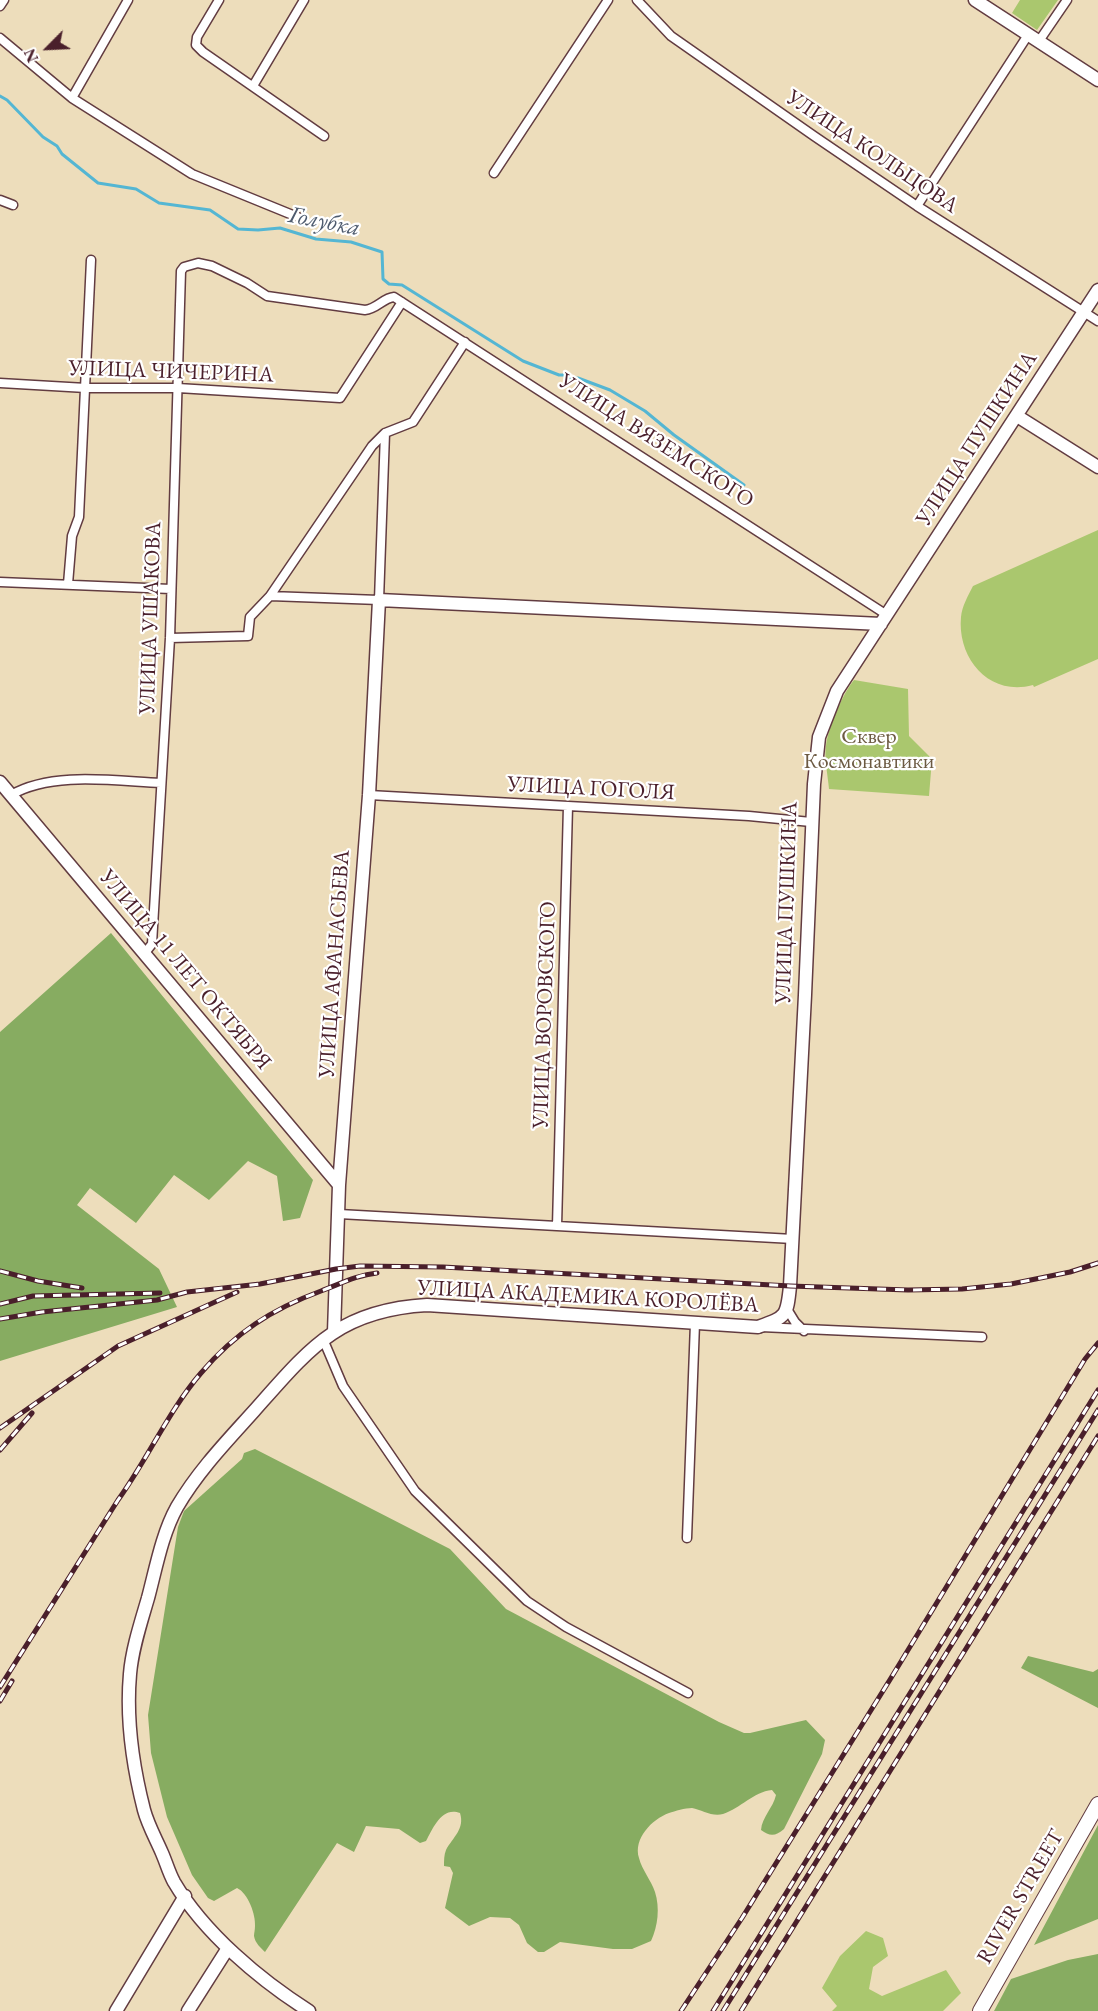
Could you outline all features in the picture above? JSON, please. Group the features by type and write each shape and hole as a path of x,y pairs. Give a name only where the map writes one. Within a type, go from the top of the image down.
{"main road":[{"path":"975,0 1098,80"},
{"name":"УЛИЦА ПУШКИНА","path":"787,1309 793,1239 811,822 819,737 837,691 1098,290"},
{"path":"1017,416 1098,467"},
{"path":"379,600 884,620"},
{"name":"УЛИЦА АФАНАСЬЕВА","path":"334,1332 339,1185 369,795 379,600"},
{"name":"УЛИЦА 11 ЛЕТ ОКТЯБРЯ","path":"0,782 339,1185"},
{"name":"УЛИЦА АКАДЕМИКА КОРОЛЁВА","path":"309,2011 262,1978 228,1948 201,1918 174,1882 148,1820 133,1749 130,1673 164,1539 176,1509 189,1487 290,1371 323,1339 360,1318 389,1310 427,1305 758,1327"},
{"path":"758,1327 780,1320 787,1309"},
{"name":"RIVER STREET","path":"980,2011 1098,1804"},
{"path":"116,2011 185,1896"},
{"path":"188,2011 228,1948"}],"street":[{"path":"0,6 4,0"},
{"path":"72,98 128,0"},
{"path":"219,0 197,37 196,45 202,52 324,136"},
{"path":"253,86 304,0"},
{"path":"494,174 607,0"},
{"name":"УЛИЦА КОЛЬЦОВА","path":"637,0 671,36 917,206 1098,321"},
{"path":"917,206 1034,38 1067,0"},
{"path":"0,38 72,98 192,174 300,218"},
{"path":"0,200 13,205"},
{"path":"68,584 72,536 79,517 91,260"},
{"name":"УЛИЦА УШАКОВА","path":"144,954 152,944 170,638 181,271 184,267 198,263 212,266 247,283 267,296 282,299 365,310 373,310 389,298 394,297 402,302"},
{"name":"УЛИЦА ЧИЧЕРИНА","path":"0,383 86,388 178,388 340,398 402,302"},
{"name":"УЛИЦА ВЯЗЕМСКОГО","path":"402,302 884,620"},
{"path":"170,638 248,636 250,617 270,596 372,446 385,433 413,422 465,342"},
{"path":"270,596 379,600 385,433"},
{"path":"0,582 171,589"},
{"path":"11,795 24,787 42,783 94,779 161,783"},
{"name":"УЛИЦА ГОГОЛЯ","path":"369,795 749,816 811,822"},
{"name":"УЛИЦА ВОРОВСКОГО","path":"557,1226 568,806"},
{"path":"339,1214 793,1239"},
{"path":"787,1309 795,1322 804,1330"},
{"path":"687,1538 695,1323"},
{"name":"УЛИЦА АКАДЕМИКА КОРОЛЁВА","path":"758,1327 982,1337"},
{"path":"323,1339 344,1386 415,1491 527,1601 566,1627 688,1693"}],"green space":[{"path":"1020,0 1058,0 1037,30 1012,13"},
{"path":"1098,530 1098,659 1034,687 1033,685 1017,687 1003,685 990,680 970,660 961,632 963,609 973,586"},
{"name":"Сквер Космонавтики","path":"854,680 908,689 909,736 932,759 929,796 829,789 825,756 827,739 841,702"},
{"path":"111,933 313,1180 300,1218 283,1221 277,1176 248,1161 209,1200 174,1175 136,1223 90,1188 77,1205 159,1269 177,1307 0,1361 0,1032"},
{"path":"255,1449 450,1549 506,1609 719,1722 744,1733 750,1733 806,1720 825,1740 822,1754 784,1829 773,1835 761,1830 776,1795 772,1790 765,1791 719,1815 686,1808 663,1816 645,1831 638,1851 640,1862 655,1892 657,1904 657,1923 651,1941 632,1949 613,1949 560,1942 544,1952 538,1952 527,1943 519,1925 510,1918 490,1917 469,1926 445,1908 453,1873 450,1867 444,1866 444,1856 460,1828 460,1813 443,1815 426,1841 420,1843 399,1829 366,1826 354,1852 337,1843 265,1952 255,1939 253,1910 245,1894 237,1888 214,1901 208,1898 192,1875 167,1817 151,1753 148,1715 178,1527 184,1511 242,1459 244,1453"},
{"path":"1028,1656 1093,1672 1098,1669 1098,1708 1021,1668"},
{"path":"1098,1825 1098,1919 1034,1945"},
{"path":"866,1931 883,1938 888,1956 873,1967 869,1989 882,1996 946,1970 961,1993 943,2011 832,2011 837,2006 822,1988 840,1956"},
{"path":"1098,1954 1098,2011 994,2011 1011,1979 1068,1960"}],"waterway":[{"name":"Голубка","path":"0,96 7,100 43,137 57,146 62,154 98,183 136,189 159,203 210,210 238,229 280,228 316,239 351,242 382,252 383,279 389,284 402,285 523,361 559,375 565,375 571,379 578,378 610,390 645,411 674,435 744,485"}],"railway":[{"path":"0,1319 42,1312 157,1300 187,1292 260,1284 360,1266 443,1267 790,1286 908,1290 962,1289 1011,1284 1070,1272 1098,1263"},
{"path":"0,1271 38,1281 82,1288"},
{"path":"0,1687 189,1387 201,1373 241,1334 270,1314 349,1280 377,1273"},
{"path":"0,1428 118,1346 237,1292"},
{"path":"0,1304 33,1296 160,1293"},
{"path":"681,2011 742,1918 891,1678 1085,1359 1098,1343"},
{"path":"713,2011 1098,1390"},
{"path":"723,2011 1098,1410"},
{"path":"0,1450 32,1413"},
{"path":"741,2011 1098,1436"},
{"path":"0,1701 12,1681"}]}
